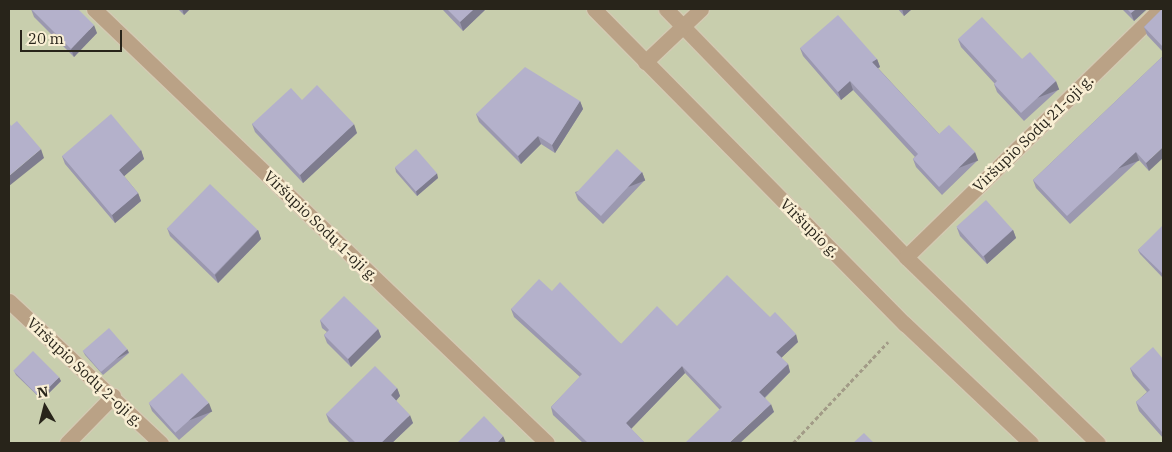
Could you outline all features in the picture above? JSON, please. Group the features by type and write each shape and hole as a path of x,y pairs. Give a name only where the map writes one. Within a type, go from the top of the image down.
{"street":[{"name":"Viršupio Sodų 1-oji g.","path":"94,9 547,443"},
{"name":"Viršupio g.","path":"594,9 905,324 1031,443"},
{"path":"666,9 906,257 1098,443"},
{"path":"645,62 701,9"},
{"name":"Viršupio Sodų 21-oji g.","path":"906,257 1160,9"},
{"name":"Viršupio Sodų 2-oji g.","path":"9,300 161,443"},
{"path":"67,443 113,396"}],"path":[{"path":"793,443 905,324"}],"green space":[{"path":"9,9 1163,9 1163,443 9,443"}],"building":[{"path":"31,9 78,9 94,25 71,49"},
{"path":"447,9 474,9 460,22"},
{"path":"1127,9 1136,9 1131,13"},
{"path":"1163,9 1163,47 1144,27"},
{"path":"838,15 877,59 872,62 939,134 949,125 975,152 939,187 913,159 918,154 850,81 838,92 800,48"},
{"path":"982,17 1022,59 1030,52 1056,81 1021,113 994,84 997,81 958,39"},
{"path":"1163,56 1163,147 1146,163 1136,152 1067,216 1033,180"},
{"path":"525,67 580,101 552,145 538,136 518,156 476,114"},
{"path":"317,85 354,124 300,175 252,124 291,88 302,100"},
{"path":"111,114 141,150 119,170 138,193 112,215 62,156"},
{"path":"17,121 41,149 9,176 9,122 11,126"},
{"path":"416,149 437,173 416,192 395,167"},
{"path":"617,149 642,172 601,216 576,193"},
{"path":"210,184 257,230 214,274 167,229"},
{"path":"986,200 1013,230 983,256 956,227"},
{"path":"1163,227 1163,274 1138,250"},
{"path":"727,275 770,317 775,312 796,334 776,352 788,364 759,392 771,404 729,443 685,443 722,407 682,366 626,423 645,443 588,443 551,407 582,374 511,309 539,279 552,291 560,282 621,344 657,306 677,326"},
{"path":"344,296 378,329 348,359 324,335 329,330 320,320"},
{"path":"109,328 127,349 101,372 83,351"},
{"path":"1153,347 1163,359 1162,432 1136,402 1150,390 1130,368"},
{"path":"33,351 59,377 39,397 13,371"},
{"path":"375,366 397,388 391,395 410,415 381,443 356,443 326,414"},
{"path":"182,373 209,403 175,433 149,403"},
{"path":"484,416 503,436 497,443 457,443"},
{"path":"864,433 874,443 853,443"}]}
